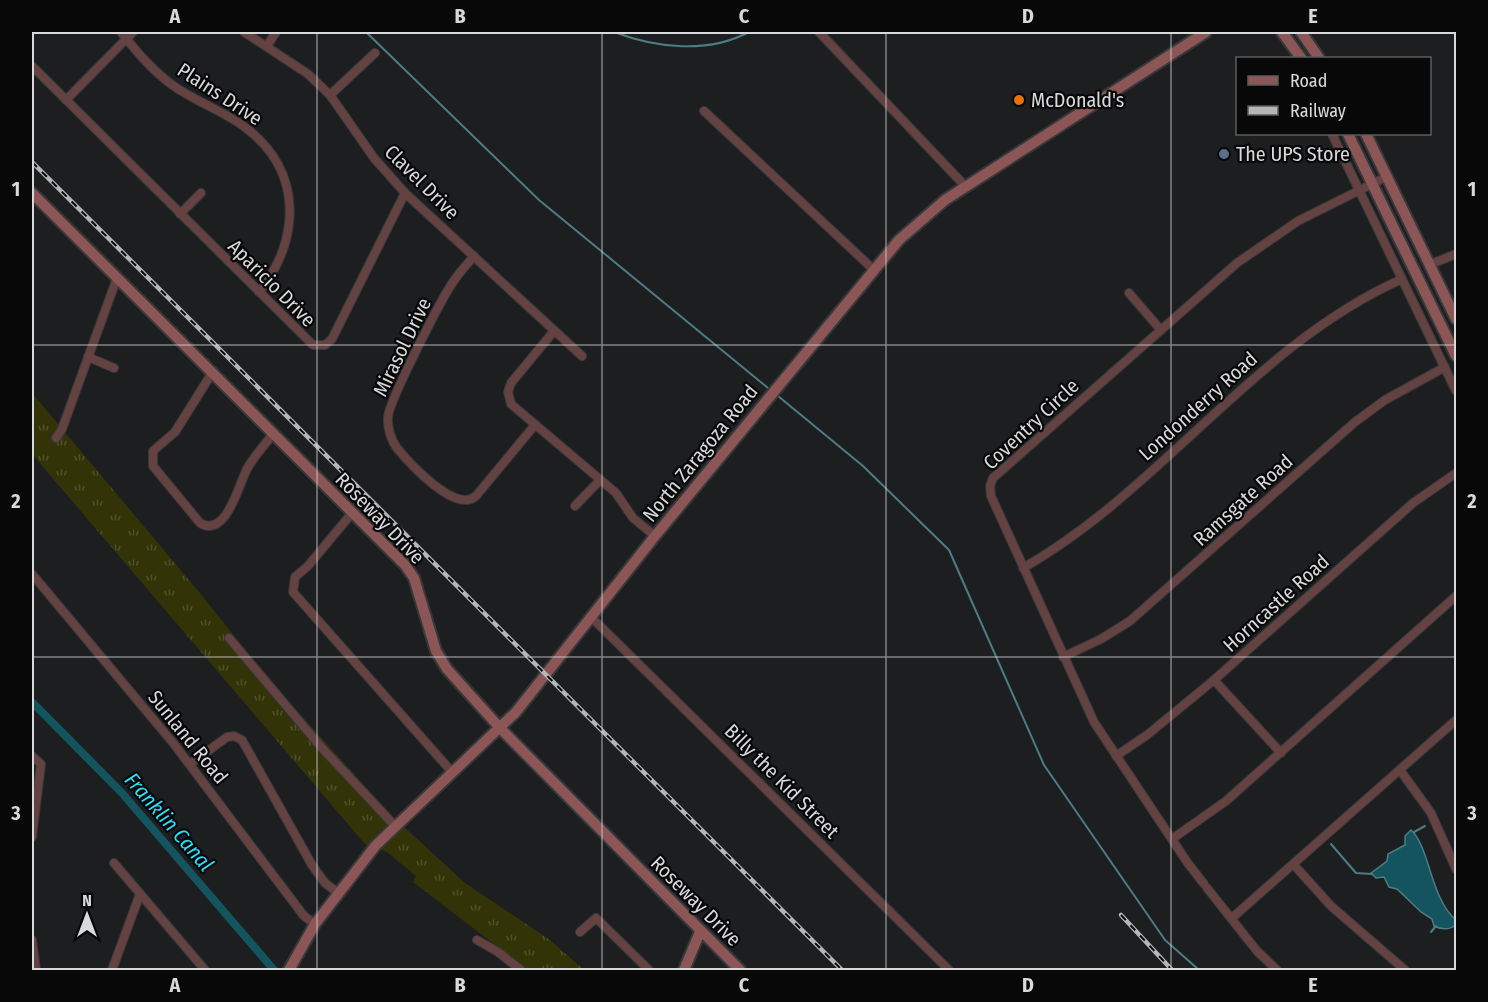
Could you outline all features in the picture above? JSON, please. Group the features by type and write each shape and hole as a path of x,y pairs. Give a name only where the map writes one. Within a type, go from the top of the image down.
{"main road":[{"name":"North Zaragoza Road","path":"290,968 315,924 337,892 395,826 516,712 655,536 874,270 916,223 966,187 1206,32"},
{"path":"1282,32 1300,57"},
{"path":"1301,32 1318,57"},
{"path":"1349,135 1456,356"},
{"path":"1367,135 1456,319"},
{"name":"Roseway Drive","path":"32,193 410,571 421,595 430,634 441,661 500,728 740,970"},
{"path":"684,970 700,932"}],"street":[{"name":"Plains Drive","path":"121,32 146,63 170,83 237,121 258,137 279,167 290,201 289,233 275,272 259,292"},
{"path":"66,100 133,32"},
{"name":"Clavel Drive","path":"244,32 308,74 330,95 374,158 405,193 582,356"},
{"path":"267,46 276,32"},
{"path":"819,32 966,187"},
{"path":"330,95 375,53"},
{"name":"Aparicio Drive","path":"32,66 309,342 318,346 329,343 405,193"},
{"path":"704,111 874,270"},
{"path":"1332,135 1456,392"},
{"name":"Coventry Circle","path":"1277,970 1250,943 1187,862 1095,722 1063,657 991,496 992,480 1228,269 1316,211 1388,176"},
{"path":"180,214 201,193"},
{"path":"1431,264 1456,254"},
{"name":"Mirasol Drive","path":"474,256 450,286 401,384 389,412 390,434 397,447 446,495 459,501 467,501 476,496 534,426"},
{"path":"56,438 117,278"},
{"name":"Londonderry Road","path":"1023,568 1082,531 1304,336 1347,306 1402,279"},
{"path":"1129,293 1160,329"},
{"path":"554,331 509,387 511,404 615,493 636,522 655,536"},
{"path":"88,357 114,368"},
{"name":"Ramsgate Road","path":"1063,657 1101,639 1130,621 1355,422 1385,400 1445,367"},
{"path":"212,373 175,432 153,451 151,458 153,466 200,523 210,526 220,523 237,494 252,460 273,434"},
{"name":"Horncastle Road","path":"1116,756 1147,735 1214,680 1413,503 1456,473"},
{"path":"575,506 600,480"},
{"path":"352,513 308,566 295,577 292,592 452,772"},
{"name":"Sunland Road","path":"32,574 190,764 304,916 315,924"},
{"path":"1172,839 1226,801 1456,596"},
{"name":"Billy the Kid Street","path":"591,617 948,970"},
{"path":"229,638 321,747 395,826"},
{"path":"1214,680 1281,753"},
{"path":"1232,918 1456,720"},
{"path":"190,764 227,737 234,736 242,740 312,865 325,883 337,892"},
{"path":"32,756 41,764 32,837"},
{"path":"1400,770 1431,813 1456,869"},
{"path":"114,863 203,970"},
{"path":"1294,865 1331,906 1405,970"},
{"path":"112,970 140,894"},
{"path":"580,932 596,918 649,970"},
{"path":"32,940 36,970"},
{"path":"477,940 498,952 521,970"}],"green space":[{"path":"32,393 199,592 271,682 390,814 465,883 550,940 584,970 528,970 413,882 416,876 387,852 365,844 32,454"}],"water":[{"path":"1411,830 1422,848 1435,886 1447,911 1456,920 1456,925 1451,928 1443,929 1434,926 1432,919 1421,912 1397,889 1389,887 1384,877 1376,878 1371,873 1387,861 1388,854 1405,845 1405,836"}],"waterway":[{"path":"366,32 539,200 768,388"},
{"path":"614,32 647,42 682,46 717,44 749,32"},
{"path":"778,396 863,466 949,550 1044,765 1165,940 1199,970"},
{"name":"Franklin Canal","path":"32,702 122,793 274,970"},
{"path":"1414,832 1425,826"},
{"path":"1331,844 1356,873 1372,874"},
{"path":"1431,932 1436,926"}],"railway":[{"path":"32,162 842,970"},
{"path":"1121,915 1172,970"}],"place":[{"name":"McDonald's","path":"1019,100"},
{"name":"The UPS Store","path":"1224,154"}]}
